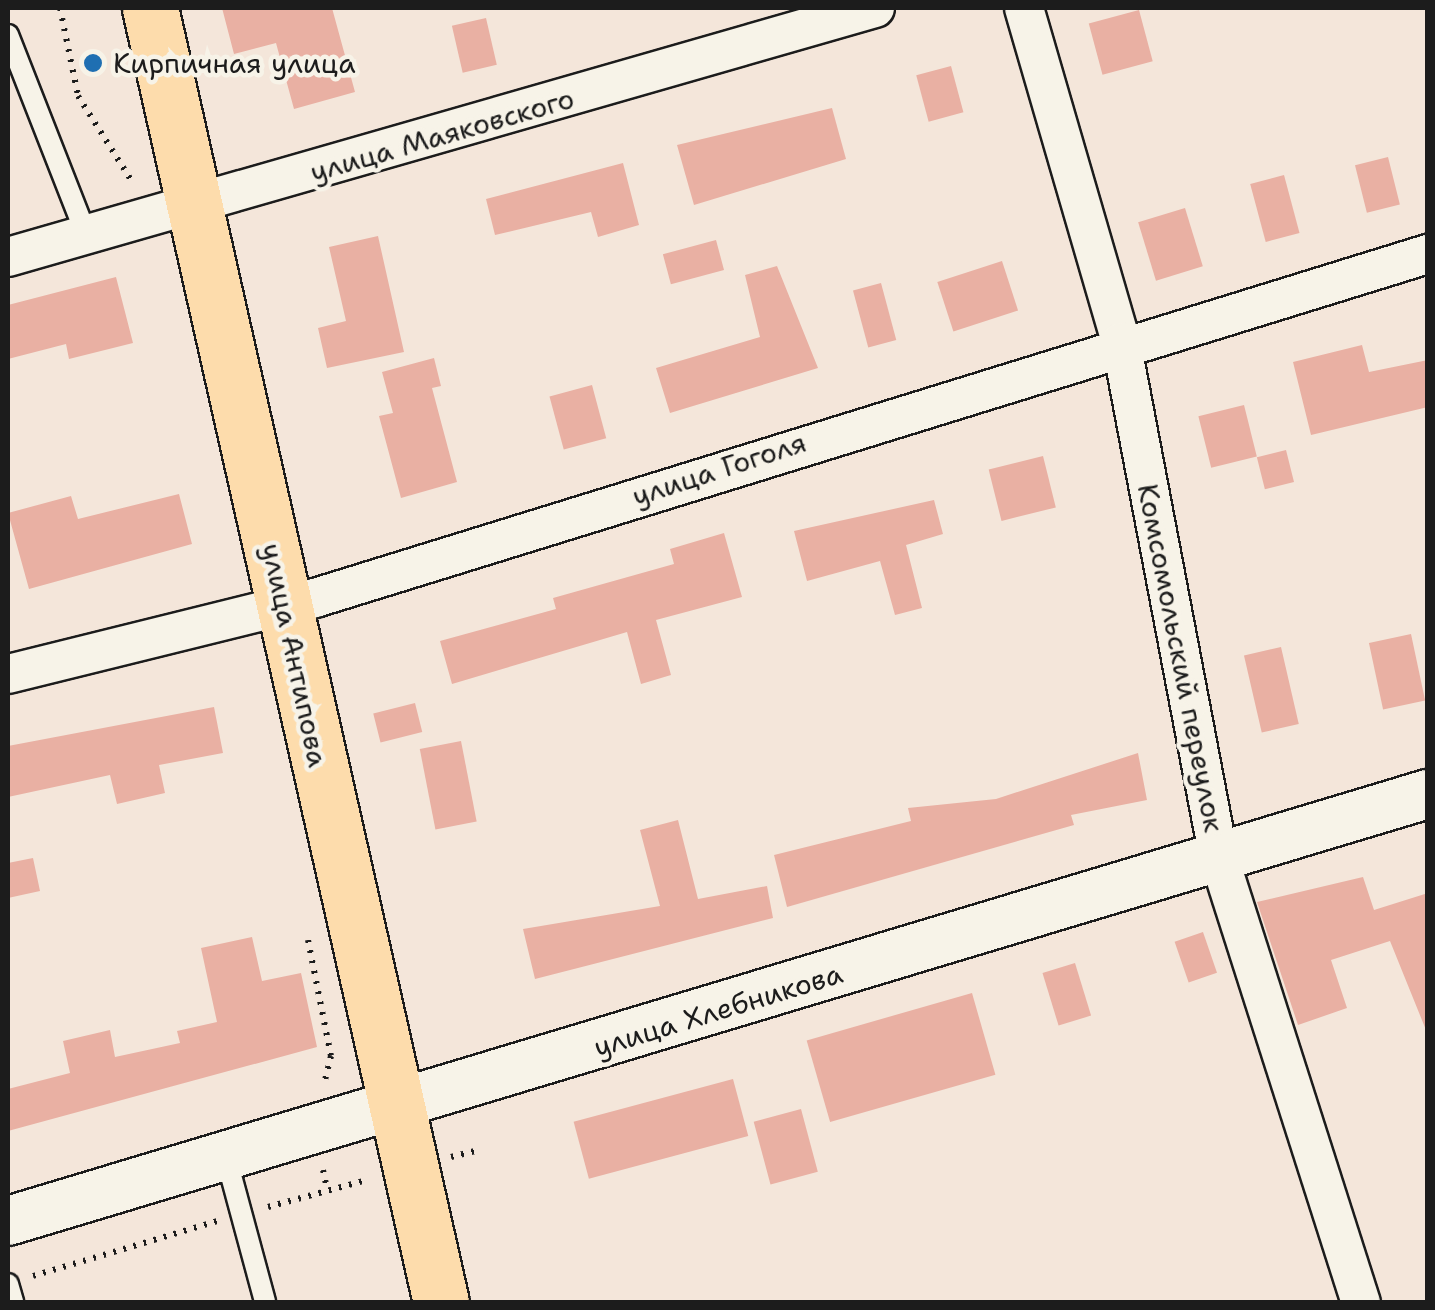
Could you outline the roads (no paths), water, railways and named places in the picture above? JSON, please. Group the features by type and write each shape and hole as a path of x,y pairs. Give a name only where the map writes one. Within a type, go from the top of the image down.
{"main road":[{"name":"улица Антипова","path":"150,8 395,1110 442,1302"}],"street":[{"name":"улица Маяковского","path":"8,256 196,207 875,8"},
{"name":"Комсомольский переулок","path":"1024,8 1121,342 1218,858 1361,1302"},
{"name":"улица Гоголя","path":"8,674 284,605 1121,342 1428,254"},
{"name":"улица Хлебникова","path":"8,1221 395,1110 1428,794"}],"lane":[{"path":"8,34 86,234"},
{"path":"226,1157 265,1302"},
{"path":"8,1284 13,1302"}],"place":[{"name":"Кирпичная улица","path":"93,63"}]}
